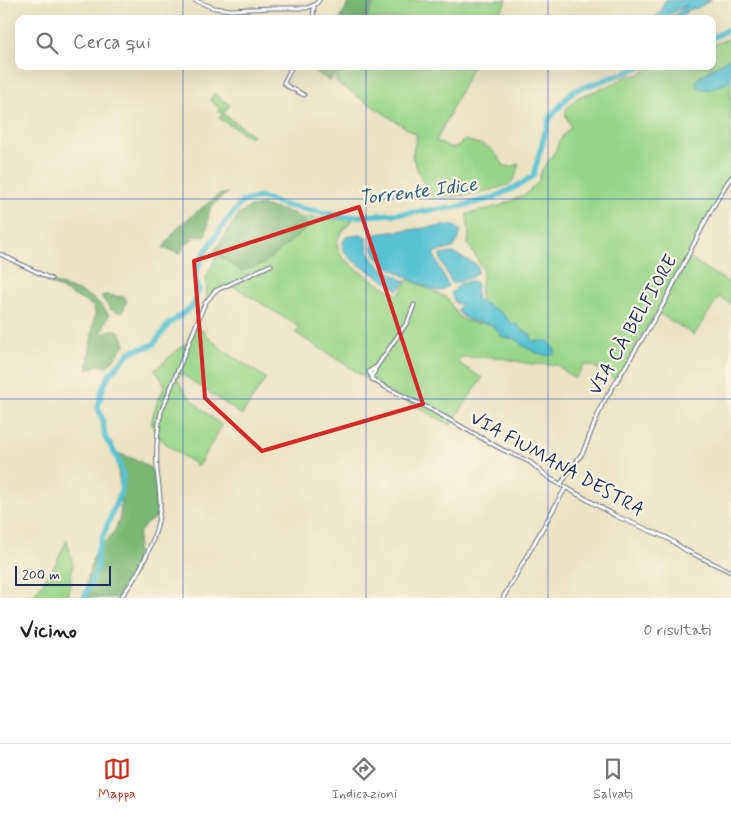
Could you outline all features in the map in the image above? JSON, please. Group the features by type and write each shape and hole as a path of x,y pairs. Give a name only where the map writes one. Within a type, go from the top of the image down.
{"street":[{"path":"194,0 214,8 232,10 314,6"},
{"path":"313,15 314,6 319,0"},
{"path":"290,70 284,83 304,95"},
{"name":"VIA CÀ BELFIORE","path":"560,484 583,452 598,414 664,303 710,212 726,183 731,178"},
{"path":"0,254 51,279"},
{"path":"120,598 130,587 141,569 159,518 160,506 156,447 160,419 205,303 215,291 271,265"},
{"name":"VIA FIUMANA DESTRA","path":"414,305 408,321 375,369 372,379 503,450 524,459 560,484 616,516 667,538 687,551 731,572"},
{"path":"504,598 566,487"}],"highlighted area":[{"path":"359,207 423,404 262,451 205,398 194,261"}],"green space":[{"path":"350,0 374,0 366,15 342,15"},
{"path":"376,0 507,0 499,15 368,15"},
{"path":"731,38 731,57 716,67 716,44"},
{"path":"311,70 336,70 330,81"},
{"path":"338,70 471,70 436,141 452,148 458,146 464,140 487,147 504,166 511,167 519,164 515,178 510,184 492,190 446,198 428,195 412,156 417,135 337,83 335,75"},
{"path":"648,70 711,70 698,78 715,87 731,81 731,177 687,257 731,284 731,304 719,297 694,335 658,313 661,304 618,381 591,365 584,365 575,379 557,365 531,364 495,357 461,357 457,362 482,378 451,425 383,389 296,333 299,327 238,289 230,286 207,300 206,277 218,254 296,217 353,220 341,233 337,243 340,254 353,266 399,295 408,279 447,298 459,317 479,324 484,315 480,296 483,269 468,243 467,214 499,206 526,194 538,182 542,170 556,150 559,141 571,126 566,116 566,109 578,97 609,86 627,76 637,75"},
{"path":"214,94 230,105 223,114 218,111 220,108 210,100"},
{"path":"223,114 253,135 250,137 219,118"},
{"path":"228,193 214,203 211,208 205,237 195,236 185,244 180,254 163,248 178,227 218,195"},
{"path":"262,205 293,213 310,226 263,264 242,271 214,252 238,215 250,207"},
{"path":"50,281 91,297 109,315 101,333 104,334 110,330 118,330 122,335 125,345 107,367 98,365 87,370 95,313 93,306 50,283"},
{"path":"101,296 124,297 127,300 122,313 110,309"},
{"path":"196,325 223,350 266,378 242,415 182,374 177,379 192,399 222,426 198,466 164,441 154,429 152,423 155,409 165,385 155,370 188,341"},
{"path":"116,453 141,462 152,470 157,486 156,517 146,524 139,533 135,572 117,598 86,598 92,561 98,550 115,530 119,519 120,490"},
{"path":"67,540 73,564 68,598 32,598 55,565"}],"water":[{"path":"665,0 711,0 682,15 674,15 687,5 669,15 658,15"},
{"path":"731,57 731,81 707,89 698,87 695,83 698,78 711,70 716,70 716,67"},
{"path":"450,225 457,227 461,231 458,241 453,248 433,253 448,286 441,291 426,287 396,271 376,256 373,242 375,234"},
{"path":"365,236 371,257 384,269 405,281 399,290 352,260 345,252 343,244 346,237"},
{"path":"453,253 477,265 478,269 470,278 452,284 440,255"},
{"path":"474,281 477,284 476,297 478,300 502,313 510,322 529,333 533,341 548,341 555,350 554,354 543,355 535,352 516,340 502,337 491,325 469,320 461,315 458,311 461,304 455,303 451,293 460,284"}],"waterway":[{"name":"Torrente Idice","path":"716,36 731,28"},
{"name":"Torrente Idice","path":"84,598 97,569 97,554 121,491 123,477 120,464 105,438 103,421 98,407 102,390 109,375 130,352 153,345 169,324 193,306 199,289 195,275 203,255 242,202 261,197 283,205 346,217 457,207 493,198 533,176 549,119 573,91 633,70"}]}
